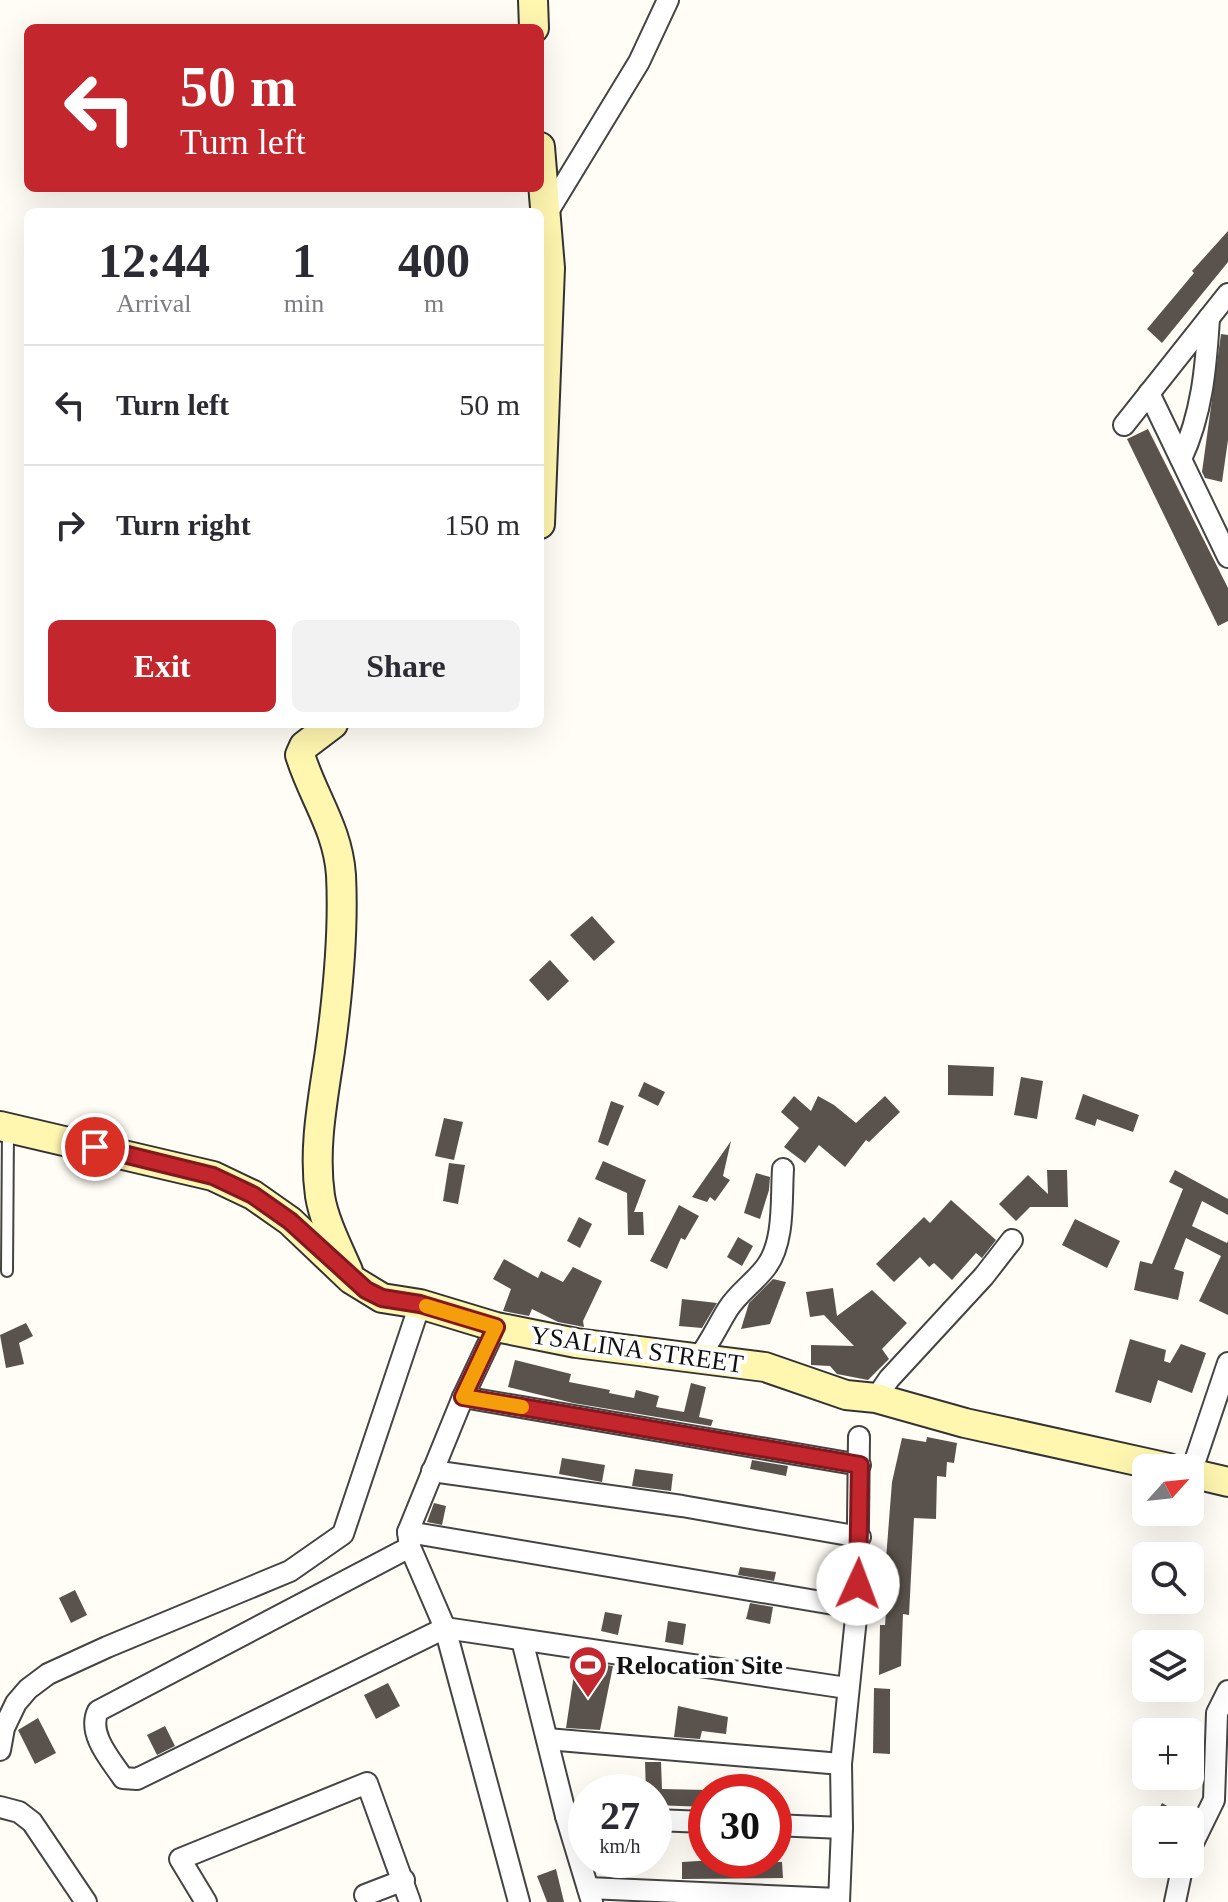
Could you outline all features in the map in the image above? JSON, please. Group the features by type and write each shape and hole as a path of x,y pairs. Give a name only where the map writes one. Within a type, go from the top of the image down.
{"street":[{"path":"533,0 534,24"},
{"path":"547,213 639,62 668,0"},
{"path":"544,185 550,268 544,422"},
{"path":"1124,425 1228,294"},
{"path":"1181,459 1194,431 1200,408 1206,374 1209,318"},
{"path":"1149,393 1181,459 1220,521 1228,557"},
{"path":"328,728 304,746 300,755 307,781 329,818 337,841 341,875 339,983 317,1133 317,1165 321,1200 351,1279"},
{"name":"YSALINA STREET","path":"4,1126 213,1176 253,1195 290,1221 351,1279 382,1298 420,1304 496,1327 576,1343 765,1367 846,1395 876,1398 965,1423 1132,1460"},
{"path":"699,1357 714,1337 729,1307 768,1265 776,1244 780,1219 783,1169"},
{"path":"876,1398 889,1379 984,1276 1012,1240"},
{"path":"0,1750 4,1728 16,1703 48,1674 290,1571 343,1534 420,1304"},
{"path":"496,1327 432,1471 409,1539 445,1628 519,1902"},
{"path":"1190,1454 1228,1363"},
{"path":"463,1397 860,1465"},
{"path":"590,1895 838,1900 842,1828 841,1764 857,1608 859,1437"},
{"path":"432,1471 682,1506 860,1537"},
{"name":"YSALINA STREET","path":"1204,1476 1228,1482"},
{"path":"847,1688 445,1628 137,1779 123,1778 96,1732 93,1721 98,1711 112,1702 409,1539 857,1608"},
{"path":"522,1640 547,1739 568,1795"},
{"path":"1204,1820 1214,1800 1217,1713 1228,1691"},
{"path":"547,1739 841,1764"},
{"path":"206,1902 180,1859 367,1783 410,1902"},
{"path":"0,1807 19,1812 38,1829 86,1902"},
{"path":"792,1826 842,1828"},
{"path":"1175,1902 1180,1878"},
{"path":"365,1895 404,1880"}],"lane":[{"path":"4,1126 7,1271"}],"building":[{"path":"1228,231 1228,262 1162,343 1147,329"},
{"path":"1221,334 1228,335 1228,440 1222,482 1205,478 1202,472"},
{"path":"1148,429 1228,588 1228,621 1218,626 1127,439"},
{"path":"592,916 615,942 594,961 570,935"},
{"path":"550,960 569,981 548,1001 529,980"},
{"path":"948,1065 994,1067 993,1096 948,1095"},
{"path":"1021,1077 1043,1081 1037,1119 1014,1115"},
{"path":"644,1082 665,1092 658,1106 638,1096"},
{"path":"1083,1094 1139,1115 1133,1132 1097,1119 1095,1126 1075,1119"},
{"path":"794,1096 811,1111 818,1096 856,1123 885,1096 900,1112 869,1142 866,1140 845,1167 819,1145 805,1163 784,1147 799,1128 781,1112"},
{"path":"611,1101 624,1106 608,1146 598,1142"},
{"path":"444,1118 463,1122 454,1160 435,1156"},
{"path":"731,1141 723,1176 730,1180 715,1201 710,1197 707,1202 692,1197"},
{"path":"603,1161 646,1180 634,1212 643,1212 644,1235 628,1235 627,1193 595,1179"},
{"path":"449,1163 465,1165 458,1204 443,1201"},
{"path":"1047,1170 1067,1170 1068,1207 1030,1207 1016,1221 999,1204 1028,1175 1048,1194"},
{"path":"1175,1170 1228,1199 1228,1215 1202,1201 1192,1226 1228,1241 1228,1315 1199,1301 1221,1256 1186,1238 1174,1269 1184,1272 1178,1300 1134,1290 1140,1261 1152,1264 1183,1189 1169,1182"},
{"path":"756,1173 770,1177 760,1219 744,1213"},
{"path":"951,1200 996,1240 982,1258 976,1253 952,1280 934,1263 929,1267 920,1257 894,1282 876,1264 924,1217 930,1223"},
{"path":"679,1205 699,1216 685,1240 681,1238 667,1269 650,1261"},
{"path":"579,1217 592,1224 580,1248 567,1241"},
{"path":"1075,1219 1120,1241 1107,1268 1062,1245"},
{"path":"738,1237 753,1246 742,1266 727,1257"},
{"path":"504,1259 538,1278 541,1271 563,1282 573,1267 602,1281 583,1321 584,1327 558,1322 532,1309 529,1316 503,1311 511,1289 493,1279"},
{"path":"773,1279 786,1282 770,1324 741,1329 749,1303"},
{"path":"833,1288 837,1316 872,1290 907,1323 882,1349 889,1359 868,1380 837,1374 830,1366 811,1365 811,1345 854,1346 824,1315 810,1317 806,1292"},
{"path":"682,1299 717,1303 702,1328 679,1326"},
{"path":"26,1323 33,1336 19,1343 24,1364 6,1368 0,1335"},
{"path":"1130,1339 1166,1350 1164,1361 1170,1363 1181,1344 1206,1353 1192,1393 1158,1380 1151,1403 1115,1392"},
{"path":"515,1360 571,1374 569,1382 610,1390 609,1393 634,1398 636,1390 659,1396 656,1407 684,1412 691,1383 706,1387 699,1417 713,1420 711,1426 573,1403 508,1387"},
{"path":"927,1437 957,1443 954,1463 947,1462 946,1477 937,1476 936,1519 914,1518 909,1615 903,1614 901,1666 879,1675 880,1625 885,1625 889,1572 885,1572 892,1482 902,1438 926,1442"},
{"path":"562,1458 605,1465 602,1482 559,1474"},
{"path":"752,1460 788,1466 786,1476 750,1469"},
{"path":"635,1469 673,1474 671,1491 632,1486"},
{"path":"434,1503 446,1506 442,1525 427,1522"},
{"path":"740,1567 776,1572 774,1581 738,1575"},
{"path":"75,1590 87,1615 71,1623 59,1598"},
{"path":"750,1603 773,1607 770,1624 746,1619"},
{"path":"605,1612 622,1615 618,1635 601,1631"},
{"path":"668,1621 686,1624 683,1645 665,1642"},
{"name":"Relocation Site","path":"576,1661 613,1666 600,1730 566,1728"},
{"path":"388,1683 400,1706 376,1719 364,1695"},
{"path":"874,1688 890,1689 890,1754 873,1753"},
{"path":"678,1706 728,1717 726,1734 702,1731 700,1739 674,1737"},
{"path":"38,1718 56,1753 35,1764 18,1730"},
{"path":"165,1726 175,1746 157,1755 147,1735"},
{"path":"645,1762 661,1762 661,1774 645,1774"},
{"path":"672,1789 688,1790 688,1806 672,1806"},
{"path":"682,1862 688,1862 688,1878 783,1878 682,1879"},
{"path":"556,1869 564,1902 547,1902 537,1876"}],"slow traffic":[{"path":"426,1306 496,1327 463,1397 522,1407"}],"place":[{"name":"Relocation Site","path":"588,1699"}],"route":[{"path":"95,1147 213,1176 253,1195 290,1221 366,1290 382,1298 420,1304 496,1327 463,1397 860,1465 858,1584"}]}
